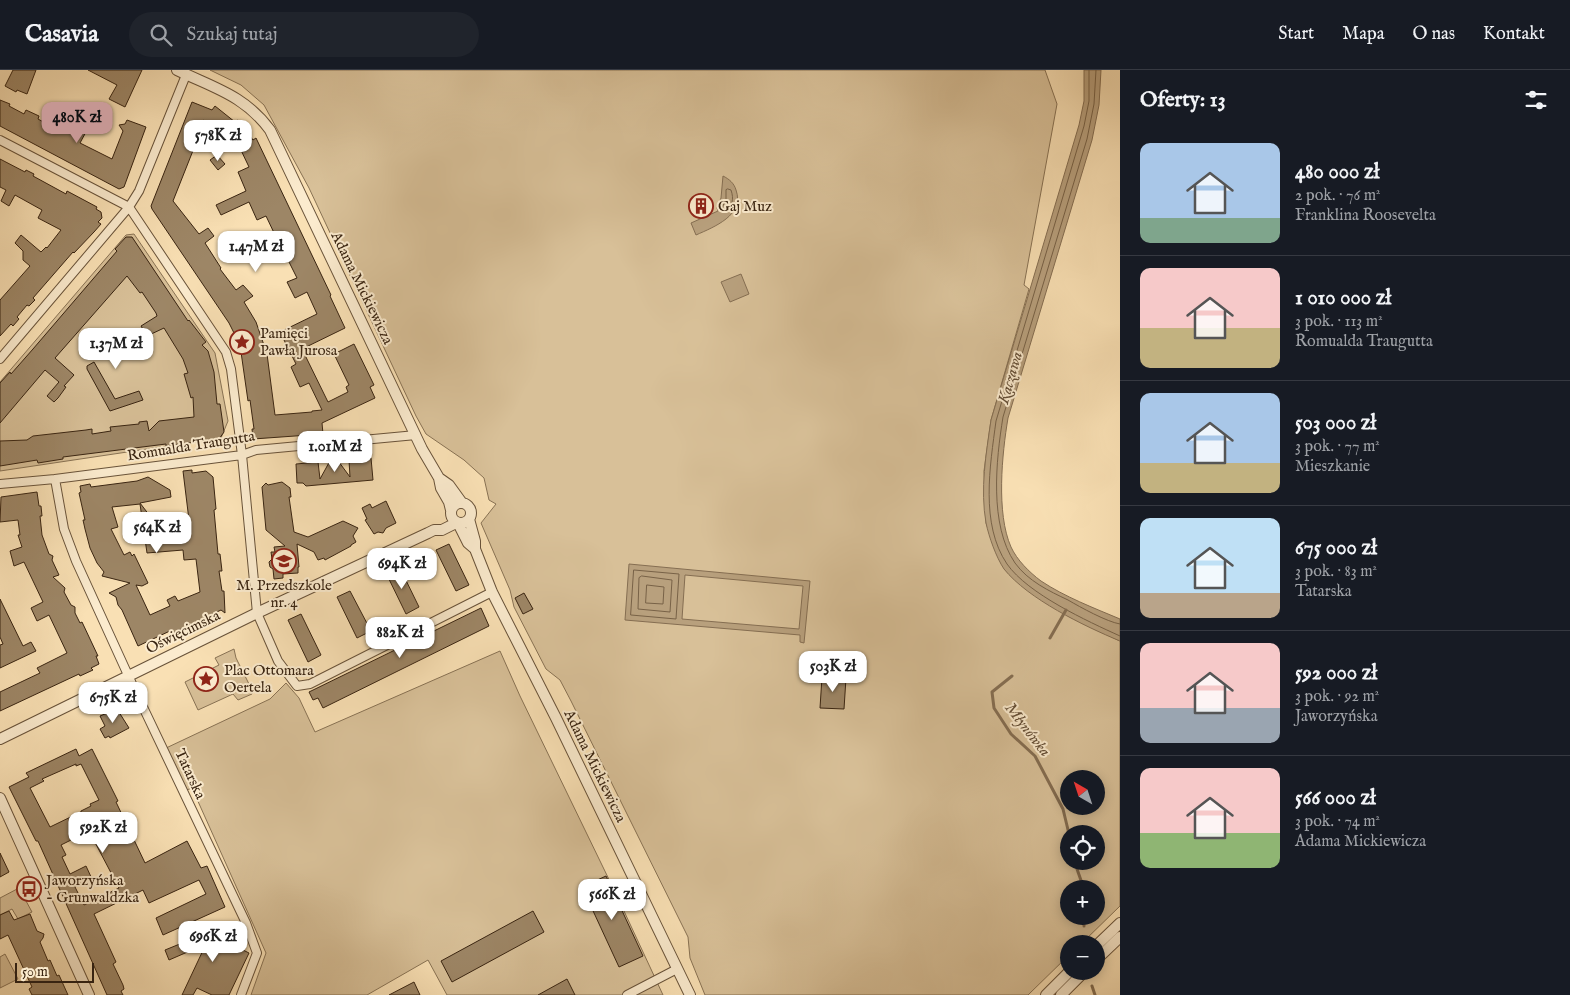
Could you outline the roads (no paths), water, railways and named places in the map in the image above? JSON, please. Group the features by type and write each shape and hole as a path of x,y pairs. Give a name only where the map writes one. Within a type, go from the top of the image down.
{"street":[{"path":"0,359 129,207 139,191 182,72"},
{"name":"Adama Mickiewicza","path":"182,72 230,94 244,103 255,112 270,130 416,435 439,478 441,488 449,502 454,518 468,543 475,550"},
{"path":"0,140 129,207 226,352 231,370 242,455 257,613 278,661 298,686 310,684 492,592"},
{"name":"Romualda Traugutta","path":"0,484 55,479 242,455 256,450 416,435"},
{"name":"Adama Mickiewicza","path":"439,478 449,485 462,503"},
{"name":"Tatarska","path":"55,479 64,529 76,561 128,676 246,922 257,953 241,995"},
{"path":"462,503 467,505 470,510 469,519 463,523 454,518 455,505 462,503"},
{"name":"Oświęcimska","path":"0,739 257,613 434,530 442,530 454,518"},
{"name":"Adama Mickiewicza","path":"469,519 475,540 475,550 492,592 556,718 690,995"},
{"path":"0,798 89,995"},
{"path":"1105,937 1120,922"},
{"path":"1105,951 1120,937"},
{"path":"627,995 677,969"},
{"path":"1046,995 1061,980"},
{"path":"1061,995 1076,980"}],"water":[{"name":"Kaczawa","path":"1084,70 1101,70 1099,105 1092,140 1008,418 1002,466 1003,518 1011,547 1028,570 1050,587 1120,619 1120,641 1058,611 1027,591 1014,580 1004,569 996,553 987,529 984,510 984,472 991,420 1079,125 1084,101"},
{"path":"723,176 735,188 738,199 736,206 726,219 696,235 691,223 718,211"},
{"path":"741,274 749,294 730,302 721,282"},
{"path":"629,564 810,581 804,643 800,642 800,635 625,620","holes":["685,575 803,586 799,629 682,619"]}],"waterway":[{"name":"Młynówka","path":"1050,638 1066,610"},
{"name":"Młynówka","path":"1012,676 992,692 994,708 1011,734 1035,756 1063,809 1067,825"},
{"name":"Młynówka","path":"1077,870 1081,880"},
{"name":"Młynówka","path":"1092,986 1095,995"}],"place":[{"name":"Gaj Muz","path":"701,206"},
{"name":"Pamięci Pawła Jurosa","path":"242,342"},
{"name":"M. Przedszkole nr. 4","path":"284,561"},
{"name":"Plac Ottomara Oertela","path":"206,679"},
{"name":"Jaworzyńska - Grunwaldzka","path":"29,889"}]}
